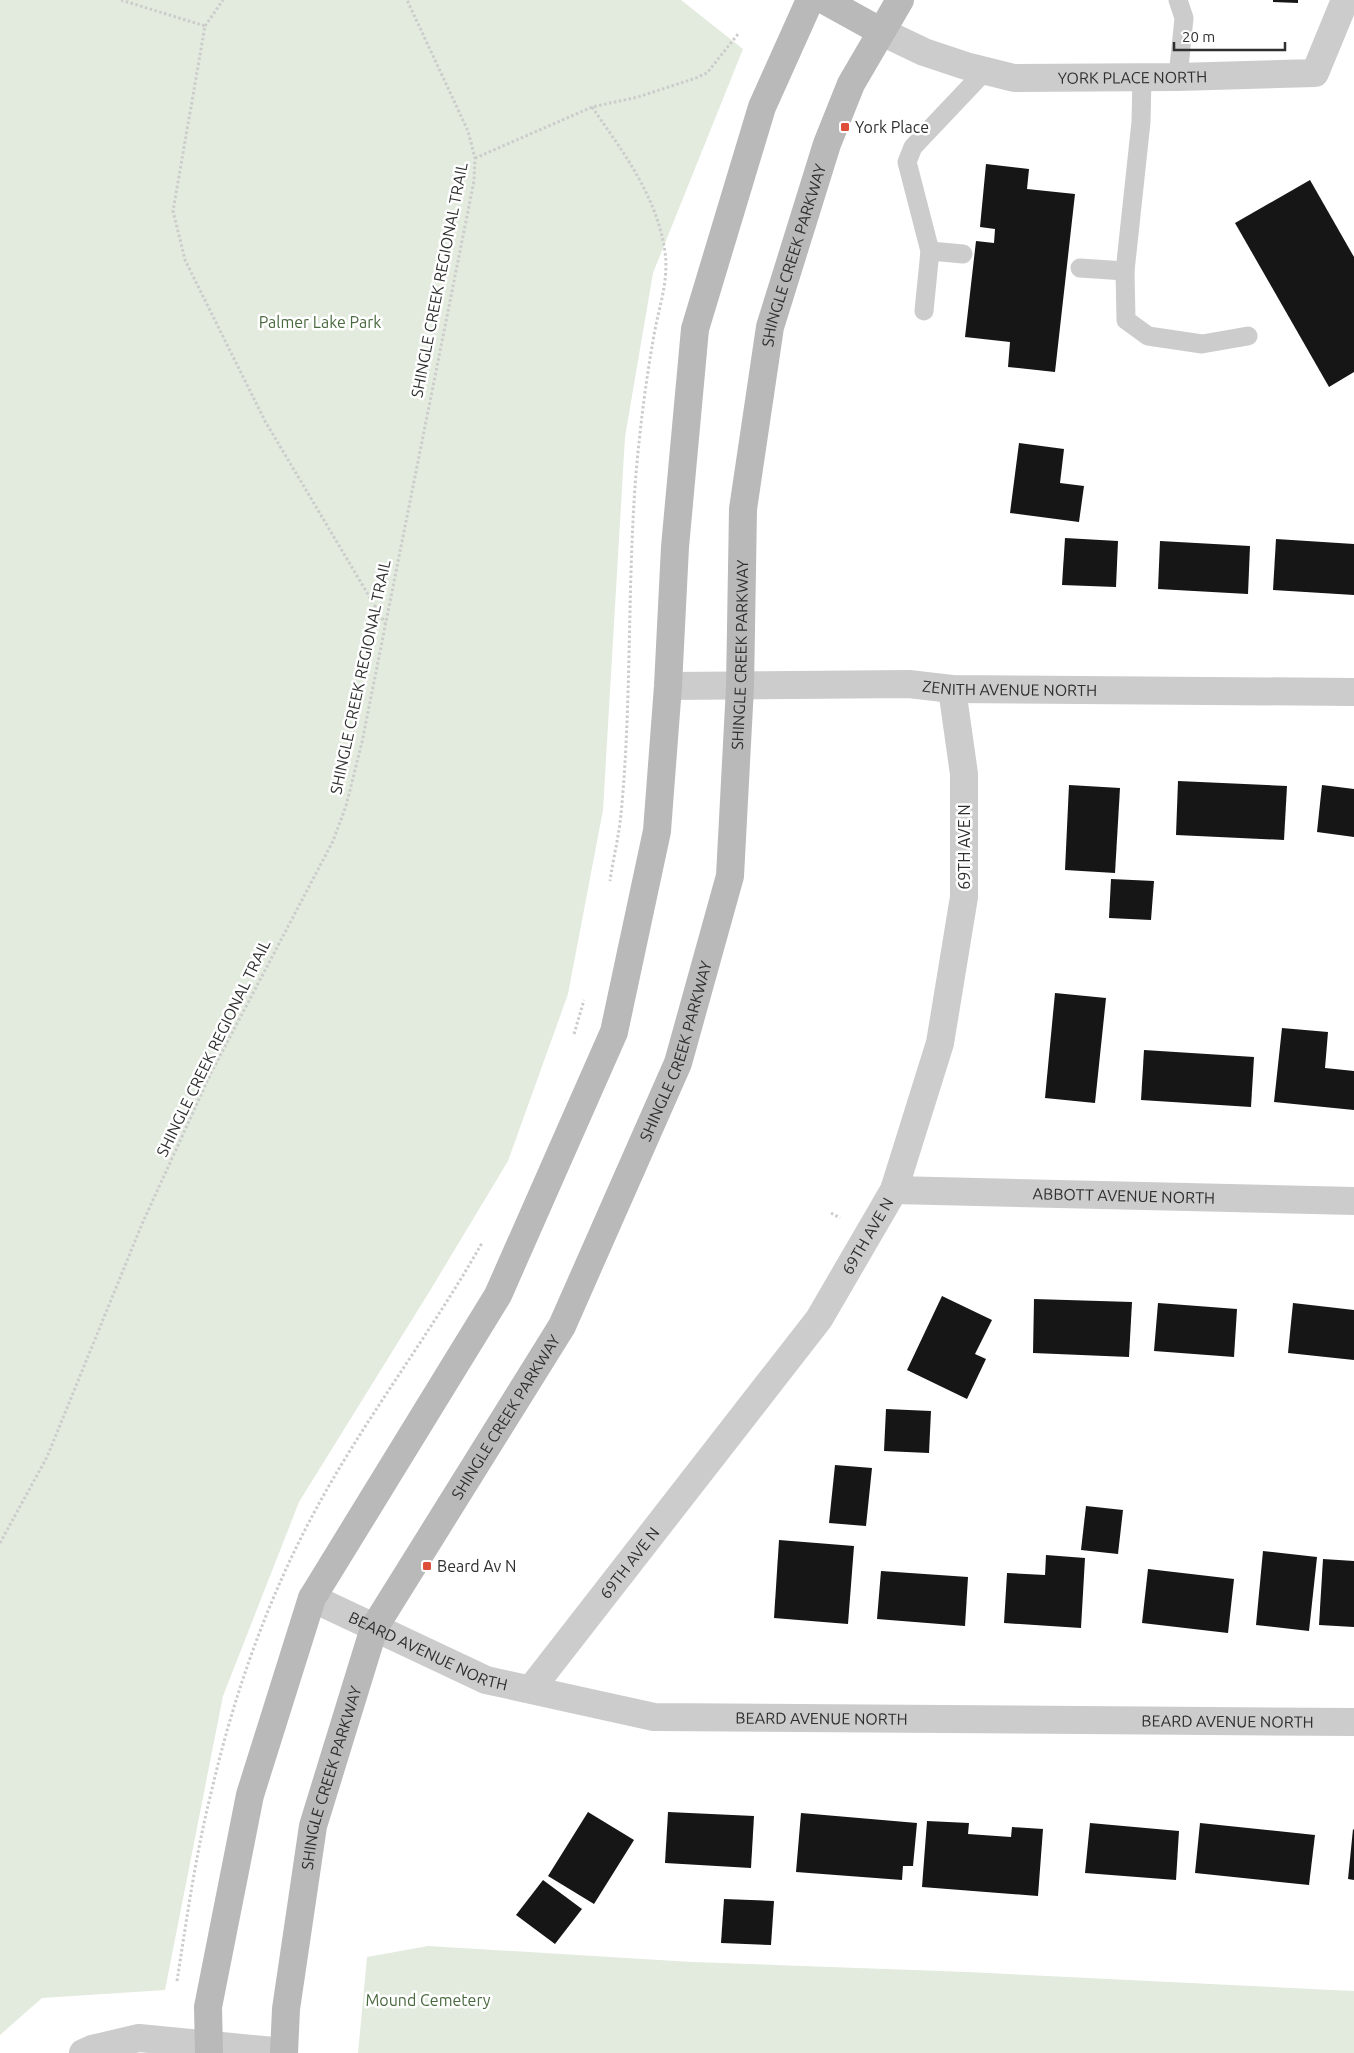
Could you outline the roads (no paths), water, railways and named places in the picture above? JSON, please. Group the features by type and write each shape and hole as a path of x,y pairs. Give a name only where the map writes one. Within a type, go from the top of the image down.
{"street":[{"path":"209,2049 208,2007 250,1795 312,1598 498,1295 614,1032 657,831 668,686 675,546 695,329 762,107 810,0"},
{"path":"824,0 880,31"},
{"name":"SHINGLE CREEK PARKWAY","path":"284,2052 286,2009 313,1826 374,1628 562,1326 678,1063 730,876 740,687 743,509 770,327 827,144 851,84 880,31 900,0"},
{"name":"YORK PLACE NORTH","path":"880,31 924,52 984,71 1014,78 1178,77 1315,73 1345,0"},
{"name":"ZENITH AVENUE NORTH","path":"668,686 740,687 909,684 952,689 1354,692"},
{"name":"69TH AVE N","path":"531,1689 819,1319 894,1190 940,1043 964,896 964,774 952,689"},
{"name":"ABBOTT AVENUE NORTH","path":"894,1190 1354,1201"},
{"name":"BEARD AVENUE NORTH","path":"312,1598 486,1680 654,1716 1354,1722"},
{"path":"83,2053 92,2048 139,2038 209,2049 284,2052"}],"lane":[{"path":"1178,0 1184,18 1178,77"},
{"path":"924,311 930,251 907,162 913,147 984,71"},
{"path":"1142,77 1141,122 1125,271 1126,320 1148,336 1202,344 1248,336"},
{"path":"930,251 963,254"},
{"path":"1080,268 1125,271"}],"place":[{"name":"York Place","path":"845,127"},
{"name":"Beard Av N","path":"427,1566"}],"park label":[{"name":"Palmer Lake Park","path":"320,322"},
{"name":"Mound Cemetery","path":"428,2000"}]}
